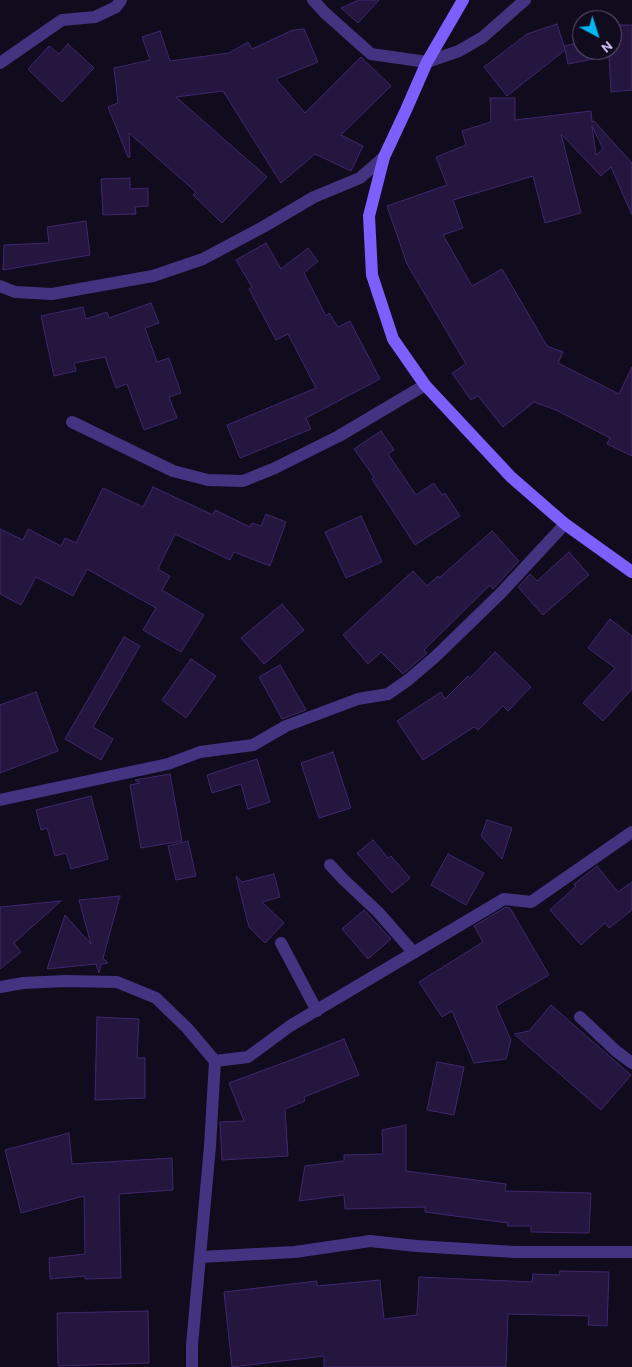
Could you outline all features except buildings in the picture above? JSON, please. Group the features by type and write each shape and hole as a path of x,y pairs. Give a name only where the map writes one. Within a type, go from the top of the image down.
{"street":[{"path":"0,63 62,20 95,17 116,7 121,0"},
{"path":"313,0 371,54 427,62 459,51 483,37 525,0"},
{"path":"463,0 427,62 384,157 369,216 372,275 392,339 425,385 511,477 565,524 632,572"},
{"path":"0,286 15,292 52,294 153,276 169,271 203,259 264,228 314,197 360,178 384,157"},
{"path":"72,422 173,471 208,480 243,481 275,468 339,436 425,385"},
{"path":"0,800 168,764 200,752 253,745 286,726 358,698 388,694 435,657 501,593 565,524"},
{"path":"215,1061 248,1057 290,1026 504,899 531,902 632,832"},
{"path":"330,865 378,912 414,953"},
{"path":"281,944 316,1011"},
{"path":"0,987 23,983 65,981 117,982 156,998 187,1028 215,1061 210,1146 192,1345 192,1367"},
{"path":"580,1016 616,1051 632,1063"},
{"path":"200,1257 295,1252 370,1241 416,1246 515,1252 632,1252"}]}
